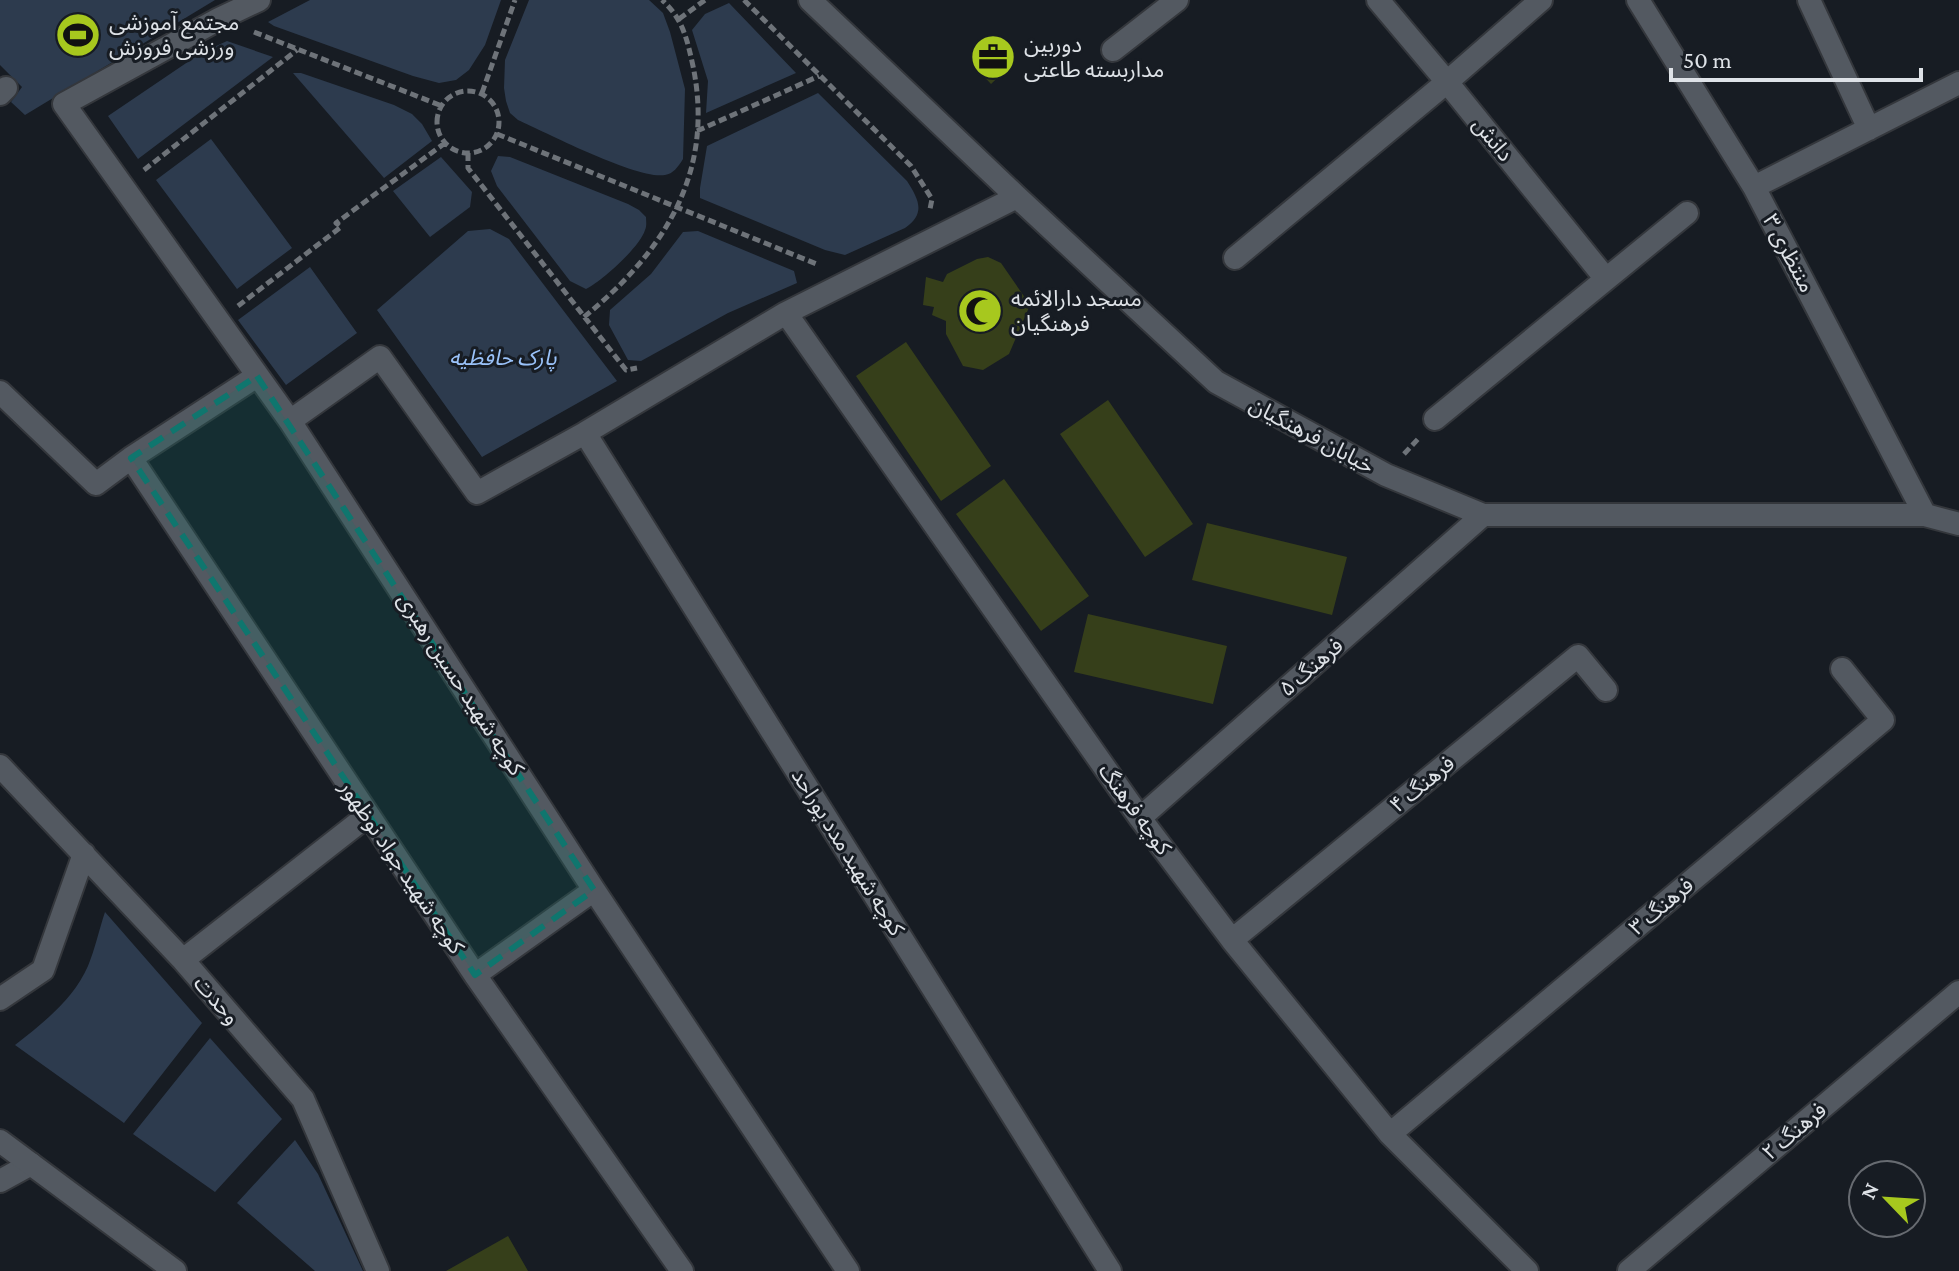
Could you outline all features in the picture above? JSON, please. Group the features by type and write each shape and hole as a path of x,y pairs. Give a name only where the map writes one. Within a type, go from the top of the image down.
{"street":[{"path":"219,19 259,0"},
{"name":"خیابان فرهنگیان","path":"810,0 1216,382 1386,475 1483,515 1925,515 1959,524"},
{"path":"1113,50 1177,0"},
{"name":"دانش","path":"1378,0 1606,279"},
{"path":"1235,258 1541,0"},
{"name":"منتظری ۳","path":"1638,0 1754,187 1925,515"},
{"path":"1809,0 1869,129"},
{"name":"کوچه شهید حسین رهبری","path":"219,19 64,104 290,421 594,890 848,1271"},
{"path":"1754,187 1959,83"},
{"path":"290,421 380,357 477,493 585,433 786,313 1017,197"},
{"path":"1435,419 1687,213"},
{"name":"کوچه فرهنگ","path":"786,313 1140,818 1232,940 1390,1134 1527,1271"},
{"path":"0,392 96,484 257,376"},
{"name":"کوچه شهید مدد پوراحد","path":"585,433 1110,1271"},
{"name":"کوچه شهید جواد نوظهور","path":"131,458 367,816 682,1271"},
{"name":"فرهنگ ۵","path":"1140,818 1483,515"},
{"name":"فرهنگ ۴","path":"1232,940 1578,656 1606,690"},
{"name":"فرهنگ ۳","path":"1390,1134 1883,720 1842,669"},
{"name":"وحدت","path":"0,766 183,960 303,1099 378,1271"},
{"path":"183,960 367,816"},
{"path":"0,999 43,970 84,854"},
{"path":"475,975 594,890"},
{"name":"فرهنگ ۲","path":"1629,1271 1959,992"},
{"path":"0,1141 175,1271"},
{"path":"0,1181 31,1164"}],"path":[{"path":"482,93 515,0"},
{"path":"584,317 639,266 665,230 678,207 693,160 698,93 683,25 662,0"},
{"path":"679,19 705,0"},
{"path":"744,0 911,166 932,199 928,219"},
{"path":"219,19 442,106"},
{"path":"123,186 297,49"},
{"path":"697,131 819,76"},
{"path":"455,93 482,93 490,99 499,115 497,134 485,148 459,152 445,143 437,125 438,115 447,99 455,93"},
{"path":"497,134 820,265"},
{"path":"218,321 341,227 336,223 445,143"},
{"path":"468,153 468,168 626,370 641,367"},
{"path":"1386,475 1435,419"}],"highlighted area":[{"path":"257,376 594,890 475,975 131,458"}],"green space":[{"name":"مجتمع آموزشی ورزشی فروزش","path":"0,0 215,0 25,115 11,102 22,87 0,65"},
{"path":"310,0 501,0 485,45 469,70 456,80 439,83 268,22"},
{"path":"529,0 649,0 663,13 685,89 683,159 673,172 652,175 614,163 518,120 510,113 504,88 505,60"},
{"path":"729,3 796,73 706,113 708,81 692,30 705,14"},
{"path":"227,41 273,57 138,159 108,116 201,53"},
{"path":"293,73 301,73 394,105 412,114 432,141 384,178"},
{"path":"818,93 907,181 918,206 916,217 905,228 845,255 825,250 700,198 707,146"},
{"path":"211,139 292,248 237,289 156,180"},
{"name":"پارک حافظیه","path":"498,156 510,157 639,210 646,217 642,237 620,263 593,285 586,289 570,281 497,186 491,171"},
{"path":"441,157 472,192 470,207 430,237 393,191"},
{"name":"پارک حافظیه","path":"490,229 509,239 617,381 482,457 377,310 468,231"},
{"name":"پارک حافظیه","path":"698,231 794,271 797,283 728,313 641,361 628,360 609,325 610,310 651,274 683,232"},
{"path":"310,267 357,333 286,385 238,320"},
{"path":"105,912 202,1023 124,1123 15,1045 74,990 88,966"},
{"path":"210,1038 282,1119 215,1192 133,1134"},
{"path":"295,1140 318,1174 363,1271 315,1271 237,1203"}],"building":[{"name":"دوربین مداربسته طاعتی","path":"994,48 1010,66 991,84 974,66"},
{"name":"مسجد دارالائمه فرهنگیان","path":"988,257 1001,263 1030,305 1009,354 983,370 963,366 946,334 946,321 932,315 934,307 923,305 926,277 943,282 947,274"},
{"path":"906,342 991,466 941,501 856,376"},
{"path":"1108,400 1193,524 1145,557 1060,434"},
{"path":"1004,479 1089,596 1041,631 956,514"},
{"path":"1207,523 1347,557 1332,615 1192,580"},
{"path":"1088,614 1227,646 1213,704 1074,672"},
{"path":"508,1236 528,1271 446,1271"}],"place":[{"name":"مجتمع آموزشی ورزشی فروزش","path":"78,35"},
{"name":"دوربین مداربسته طاعتی","path":"993,57"},
{"name":"مسجد دارالائمه فرهنگیان","path":"980,311"}]}
